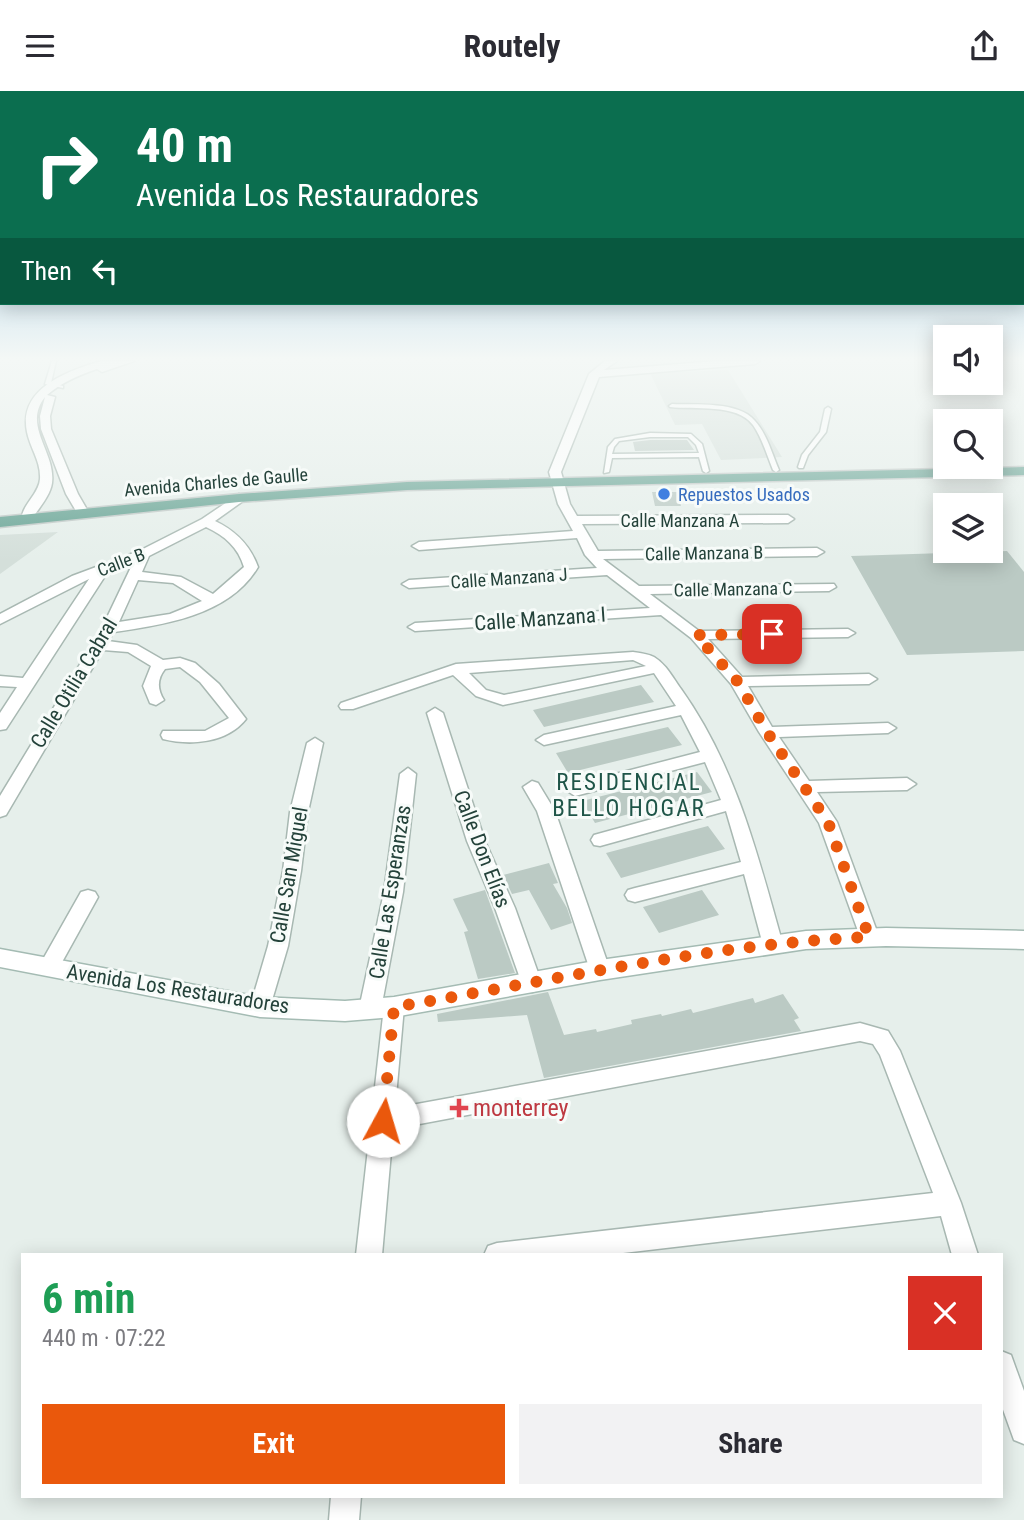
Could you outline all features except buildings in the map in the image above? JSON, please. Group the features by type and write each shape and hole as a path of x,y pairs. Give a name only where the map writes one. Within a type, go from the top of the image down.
{"main road":[{"path":"1003,463 1024,462"},
{"name":"Avenida Charles de Gaulle","path":"556,477 606,472 933,464"},
{"name":"Avenida Charles de Gaulle","path":"0,522 27,514 185,492 556,477 1024,471"},
{"name":"Avenida Charles de Gaulle","path":"81,508 239,498 407,481"},
{"name":"Avenida Charles de Gaulle","path":"0,512 27,514"}],"street":[{"path":"27,514 41,497 47,480 46,467 31,428"},
{"path":"46,428 72,494 81,508"},
{"path":"574,428 556,477 576,527 592,555 608,571 696,635 738,682 767,732 828,822 869,937"},
{"name":"Calle B","path":"0,620 103,568 144,554 206,522 239,498"},
{"name":"Calle Manzana A","path":"419,546 576,527 788,519"},
{"path":"109,628 166,620 194,611 211,602 242,578 251,567 242,547 220,528 206,522"},
{"name":"Calle Manzana B","path":"592,555 817,552"},
{"name":"Calle Otilia Cabral","path":"0,811 109,628 144,554"},
{"path":"0,725 103,568"},
{"name":"Calle Manzana J","path":"409,584 608,571"},
{"path":"135,576 188,582 211,602"},
{"name":"Calle Manzana C","path":"637,590 829,587"},
{"name":"Calle Manzana I","path":"415,627 664,611"},
{"path":"696,635 848,633"},
{"path":"98,645 132,648 160,665 174,663 191,666 230,705 238,719 228,729 204,736 183,739 169,735"},
{"path":"347,706 456,669 634,656 653,664 686,709 733,803 773,945"},
{"path":"456,669 481,693 503,700 653,664"},
{"path":"156,700 150,680 160,665"},
{"path":"738,682 869,679"},
{"path":"0,681 28,683"},
{"path":"544,740 686,709"},
{"name":"Calle Don Elías","path":"435,713 476,841 505,908 532,984"},
{"path":"767,732 888,728"},
{"name":"Calle San Miguel","path":"260,1007 278,946 299,812 315,743"},
{"path":"575,790 710,755"},
{"name":"Calle Las Esperanzas","path":"369,1253 383,1121 382,1008 408,774"},
{"path":"805,787 908,784"},
{"path":"533,787 547,811 600,970"},
{"path":"600,841 733,803"},
{"path":"635,895 751,866"},
{"path":"49,967 88,897"},
{"name":"Avenida Los Restauradores","path":"0,958 260,1007 345,1011 382,1008 532,984 600,970 806,940 869,937 1024,940"},
{"path":"383,1121 860,1032 880,1037 889,1051 949,1203 964,1253"},
{"path":"514,1253 949,1203"},
{"path":"1003,1376 1024,1430"},
{"path":"344,1520 346,1498"}],"lane":[{"path":"756,428 776,470"},
{"path":"801,467 805,455 824,428"},
{"path":"606,472 611,447 617,440 650,435 689,435 699,445 706,471"},
{"path":"609,456 701,455"}],"shaded area":[{"path":"704,428 764,428 782,457 721,460"},
{"path":"58,532 0,574 0,535"}],"place":[{"name":"Repuestos Usados","path":"664,494"},
{"name":"monterrey","path":"459,1108"}],"district":[{"name":"RESIDENCIAL BELLO HOGAR","path":"629,795"}],"route":[{"path":"383,1121 394,1007 600,970 806,940 869,937 828,822 767,732 738,682 696,635 772,634"}]}
